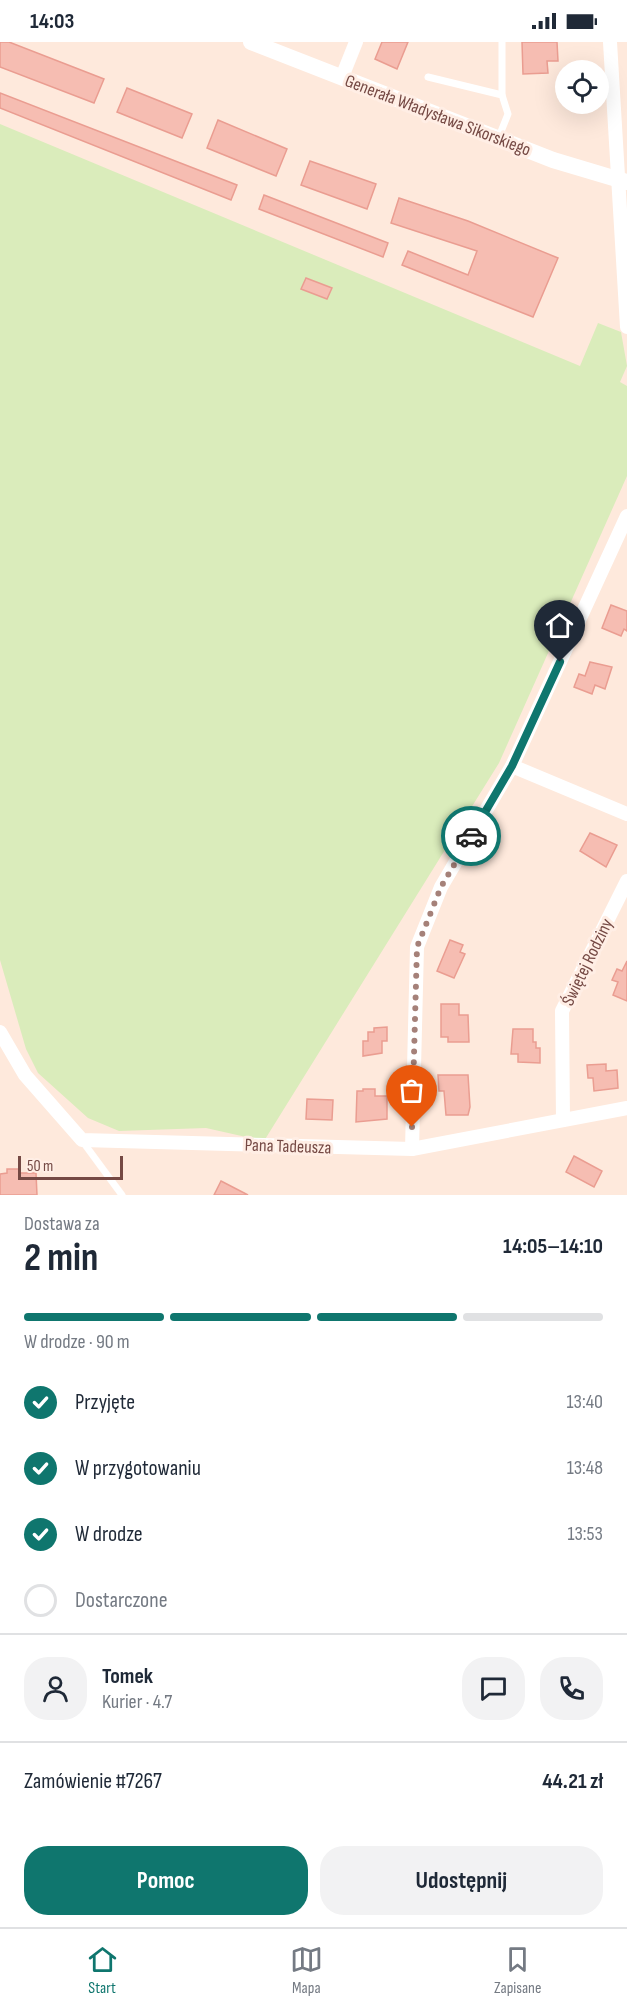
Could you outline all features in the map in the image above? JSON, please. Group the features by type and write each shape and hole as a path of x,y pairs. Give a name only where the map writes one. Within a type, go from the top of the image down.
{"street":[{"name":"Generała Władysława Sikorskiego","path":"251,42 498,139 622,181"},
{"path":"342,77 356,42"},
{"path":"610,42 622,181 627,327"},
{"path":"412,1149 417,947 441,887 512,766 627,516"},
{"path":"512,766 627,814"},
{"name":"Świętej Rodziny","path":"563,1120 562,1011 627,881"},
{"path":"0,1032 25,1075 82,1140"},
{"name":"Pana Tadeusza","path":"82,1140 412,1149 627,1108"}],"lane":[{"path":"498,139 507,114 502,95 502,42"},
{"path":"428,77 502,95"},
{"path":"82,1140 122,1195"}],"green space":[{"path":"0,124 580,366 598,323 621,332 627,366 620,382 627,386 627,476 499,763 264,1141 206,1128 119,1131 88,1118 38,1073 26,1049 0,960"}],"building":[{"path":"0,42 9,42 104,79 94,103 0,67"},
{"path":"382,42 408,42 397,69 375,59"},
{"path":"522,42 557,42 558,60 547,61 548,73 523,74"},
{"path":"127,88 192,114 182,138 117,112"},
{"path":"0,93 237,185 231,200 0,108"},
{"path":"218,120 287,149 276,176 207,148"},
{"path":"310,161 376,184 367,209 301,185"},
{"path":"264,195 388,243 383,257 259,209"},
{"path":"399,198 468,221 558,258 533,317 402,265 408,251 468,275 477,251 391,223"},
{"path":"306,278 332,288 327,299 301,289"},
{"path":"611,605 627,611 627,631 624,629 621,636 602,628"},
{"path":"590,662 612,667 605,689 595,685 592,694 574,687 579,674 585,676"},
{"path":"590,833 617,845 606,867 580,851"},
{"path":"450,940 463,945 460,952 465,954 454,978 437,971"},
{"path":"627,961 627,1001 613,995 618,982 612,980 617,969 622,971"},
{"path":"441,1004 459,1004 459,1015 468,1015 469,1042 448,1042 448,1037 441,1037"},
{"path":"387,1027 387,1041 382,1041 382,1053 363,1056 363,1041 368,1041 368,1032 374,1032 374,1028"},
{"path":"513,1029 533,1029 533,1042 536,1042 536,1048 540,1048 540,1063 518,1062 518,1054 511,1054"},
{"path":"606,1064 606,1071 617,1070 618,1088 594,1091 593,1078 588,1078 587,1065"},
{"path":"438,1075 468,1075 470,1107 468,1115 446,1115 444,1091 439,1091"},
{"path":"363,1089 375,1089 375,1096 387,1096 387,1119 356,1122 357,1091 363,1091"},
{"path":"307,1099 333,1100 332,1120 306,1119"},
{"path":"574,1156 602,1171 594,1187 566,1172"},
{"path":"7,1169 19,1169 19,1173 36,1173 37,1195 0,1195 0,1174 7,1173"},
{"path":"221,1181 248,1195 214,1195"}],"way so far":[{"path":"412,1127 417,947 441,887 471,836"}],"route":[{"path":"471,836 512,766 560,662"}]}
